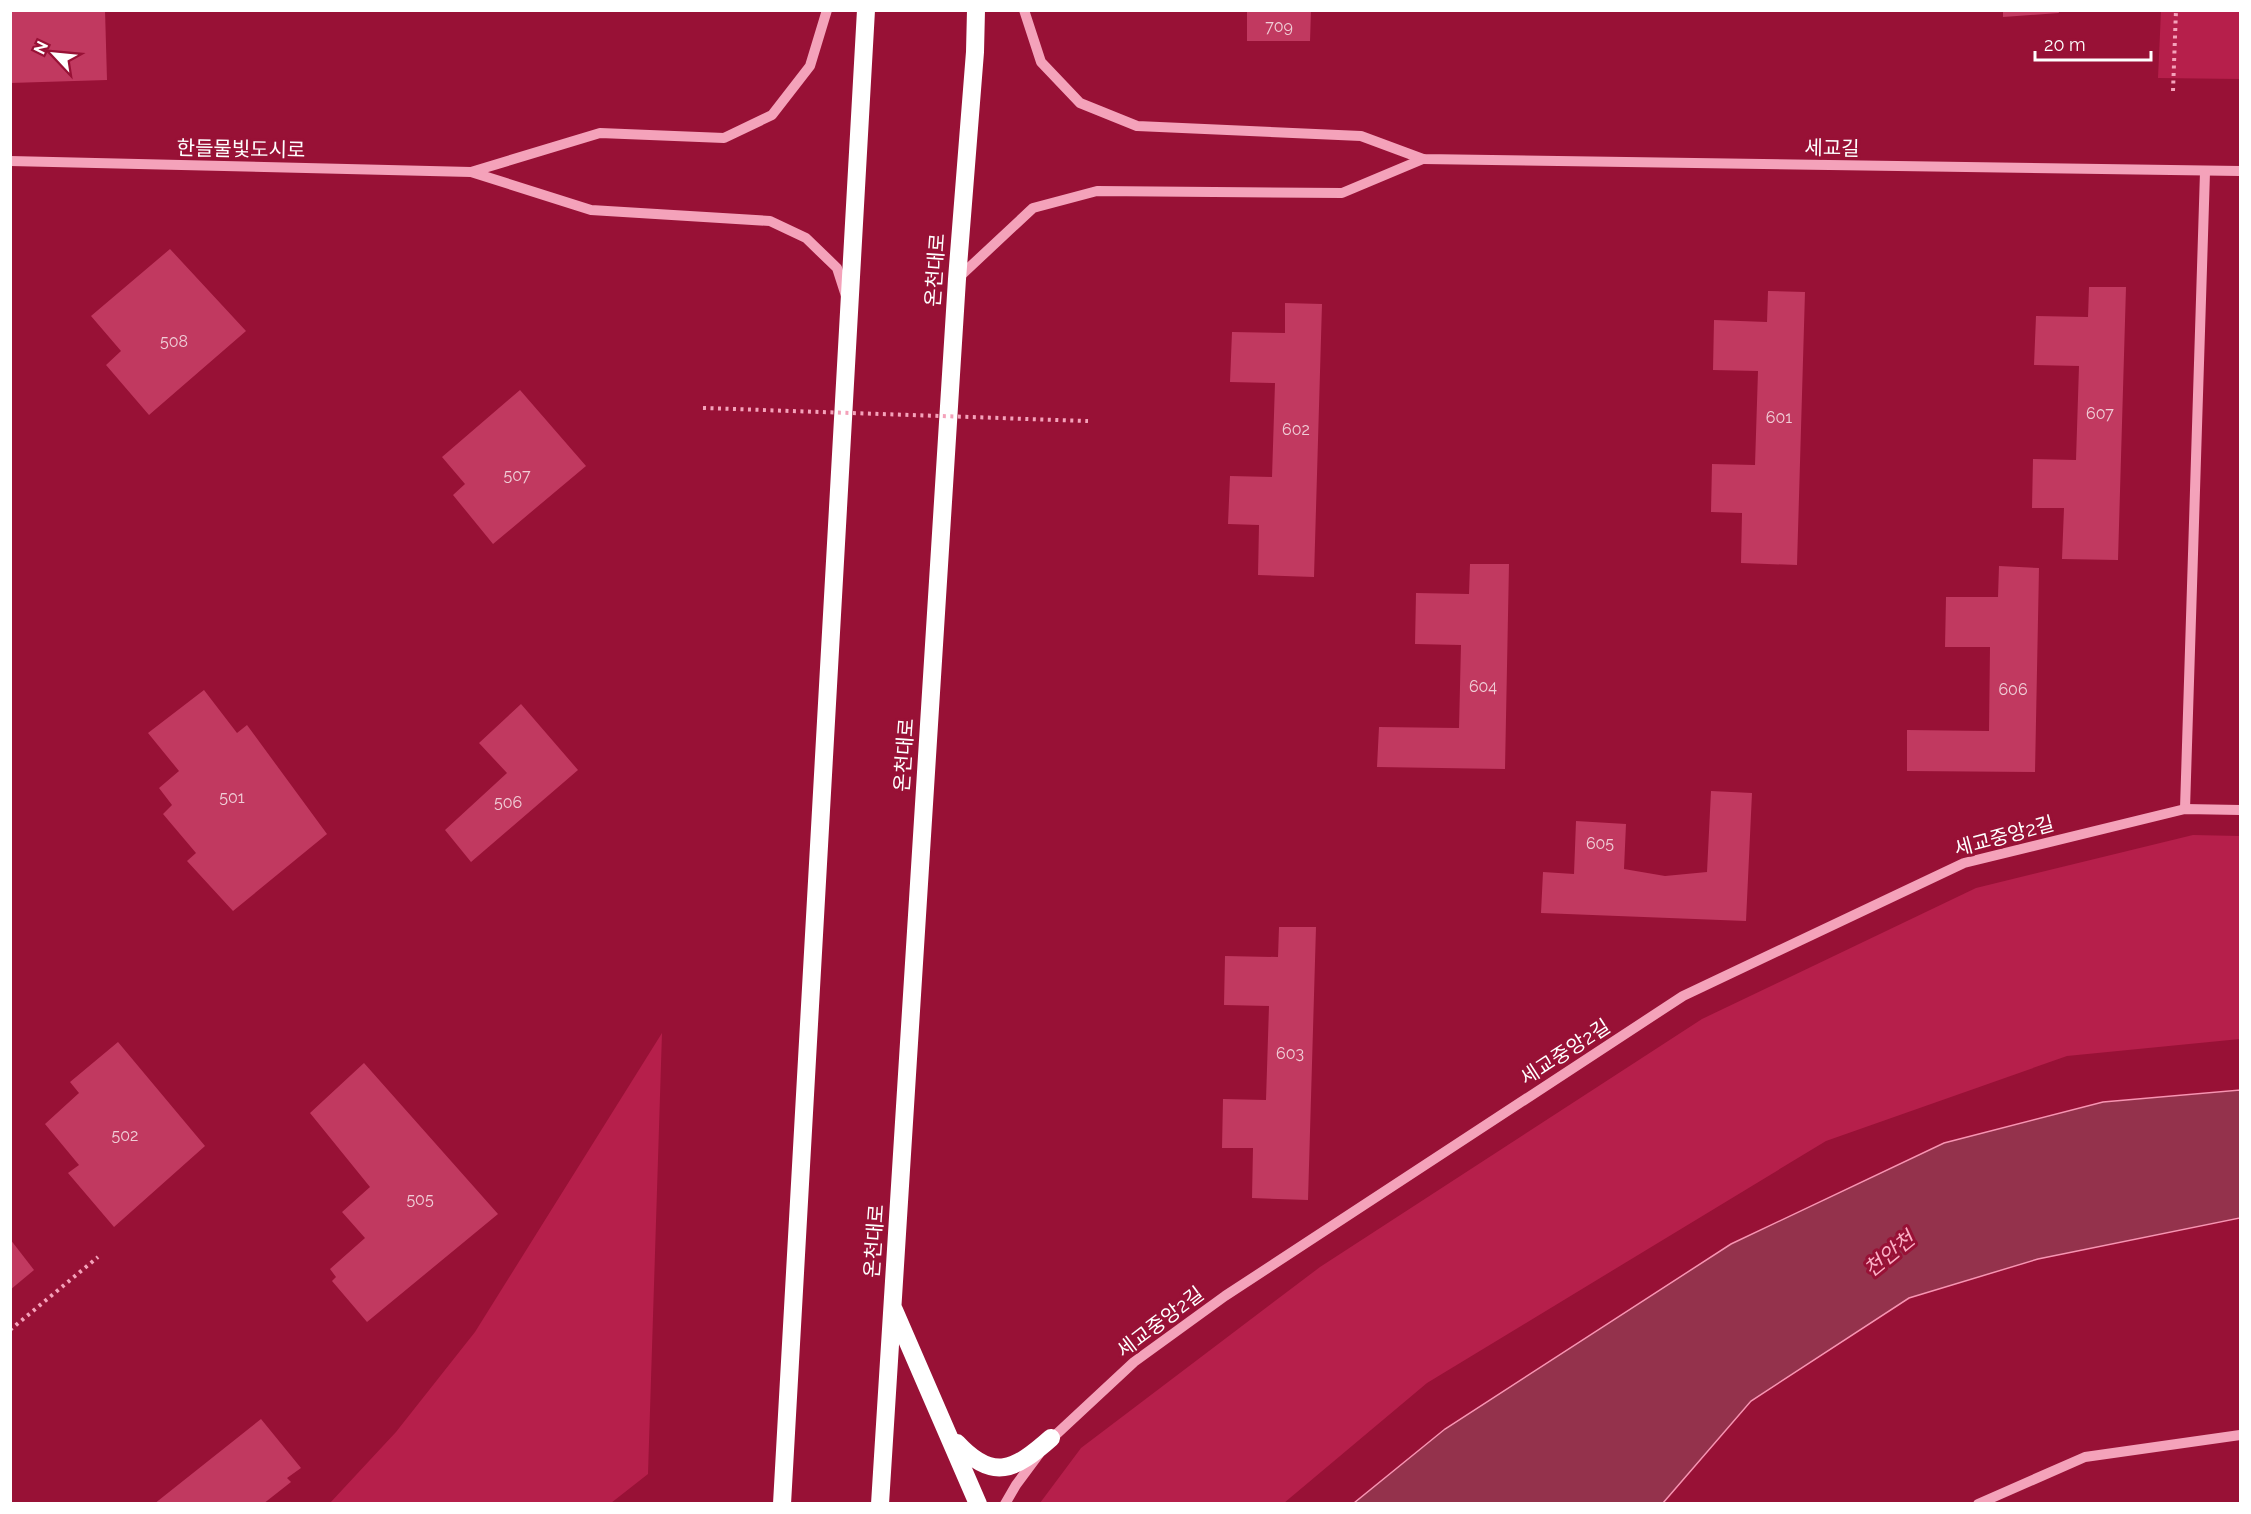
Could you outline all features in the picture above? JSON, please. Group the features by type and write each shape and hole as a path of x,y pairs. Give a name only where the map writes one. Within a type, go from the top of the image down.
{"highway":[{"path":"782,1503 866,10"},
{"name":"온천대로","path":"880,1503 976,10"},
{"path":"892,1306 978,1503"},
{"path":"947,1432 972,1460 999,1469 1027,1459 1051,1438"}],"street":[{"path":"471,172 600,133 724,138 772,115 810,66 827,10"},
{"path":"1024,10 1041,62 1080,103 1137,126 1361,136 1423,159"},
{"path":"957,279 1033,208 1097,191 1342,193 1423,159"},
{"name":"세교길","path":"1423,159 2241,171"},
{"name":"한들물빛도시로","path":"10,161 471,172"},
{"path":"471,172 591,210 770,221 806,238 837,268 849,308"},
{"path":"2185,809 2205,172"},
{"name":"세교중앙2길","path":"1005,1503 1051,1438 1134,1362 1225,1296 1683,996 1964,863 2185,809 2241,810"},
{"path":"1978,1503 2085,1457 2241,1434"}],"path":[{"path":"2173,91 2176,10"},
{"path":"703,408 1088,421"},
{"path":"10,1330 98,1257"}],"shaded area":[{"path":"2161,11 2240,11 2240,79 2158,78"},
{"path":"2193,835 2240,836 2240,1039 2067,1056 1826,1141 1427,1383 1284,1503 1040,1503 1081,1448 1320,1267 1702,1019 1976,888"},
{"path":"662,1033 648,1474 611,1503 330,1503 396,1432 475,1332"}],"water":[{"name":"천안천","path":"2240,1090 2240,1218 2038,1259 1909,1298 1751,1401 1663,1503 1354,1503 1445,1429 1731,1244 1944,1143 2103,1102"}],"building":[{"path":"10,10 105,10 107,80 10,83"},
{"path":"1247,10 1311,10 1310,41 1247,41"},
{"path":"2003,10 2058,10 2059,13 2003,17"},
{"path":"170,249 246,331 149,415 106,365 121,351 91,316"},
{"path":"2089,287 2126,287 2118,560 2062,559 2064,508 2032,508 2033,459 2076,460 2079,366 2034,365 2036,316 2088,317"},
{"path":"1768,291 1805,292 1797,565 1741,563 1742,513 1711,512 1712,464 1755,465 1758,371 1713,370 1714,320 1767,322"},
{"path":"1285,303 1322,304 1314,577 1258,575 1259,525 1228,524 1230,476 1272,477 1275,383 1230,382 1232,332 1285,333"},
{"path":"520,390 586,466 493,544 453,495 465,484 442,457"},
{"path":"1470,564 1509,564 1505,769 1377,767 1379,727 1459,728 1461,645 1415,644 1416,593 1469,594"},
{"path":"1999,566 2039,568 2035,772 1907,771 1907,730 1989,731 1990,647 1945,647 1946,597 1998,597"},
{"path":"204,690 237,733 247,725 327,834 233,911 187,861 196,853 163,814 172,805 159,788 179,771 148,733"},
{"path":"521,704 578,770 471,862 445,830 507,773 479,743"},
{"path":"1711,791 1752,793 1746,921 1541,913 1543,872 1574,874 1576,821 1626,824 1624,869 1665,876 1707,872"},
{"path":"1279,927 1316,927 1308,1200 1252,1198 1253,1148 1222,1148 1223,1099 1266,1100 1269,1006 1224,1005 1225,956 1278,957"},
{"path":"118,1042 205,1146 114,1227 68,1173 79,1165 45,1124 79,1093 70,1082"},
{"path":"364,1063 498,1214 367,1322 332,1281 336,1277 330,1269 365,1238 342,1212 370,1187 310,1113"},
{"path":"10,1239 34,1270 10,1290"},
{"path":"261,1419 301,1468 287,1478 291,1482 263,1504 154,1504"}]}
